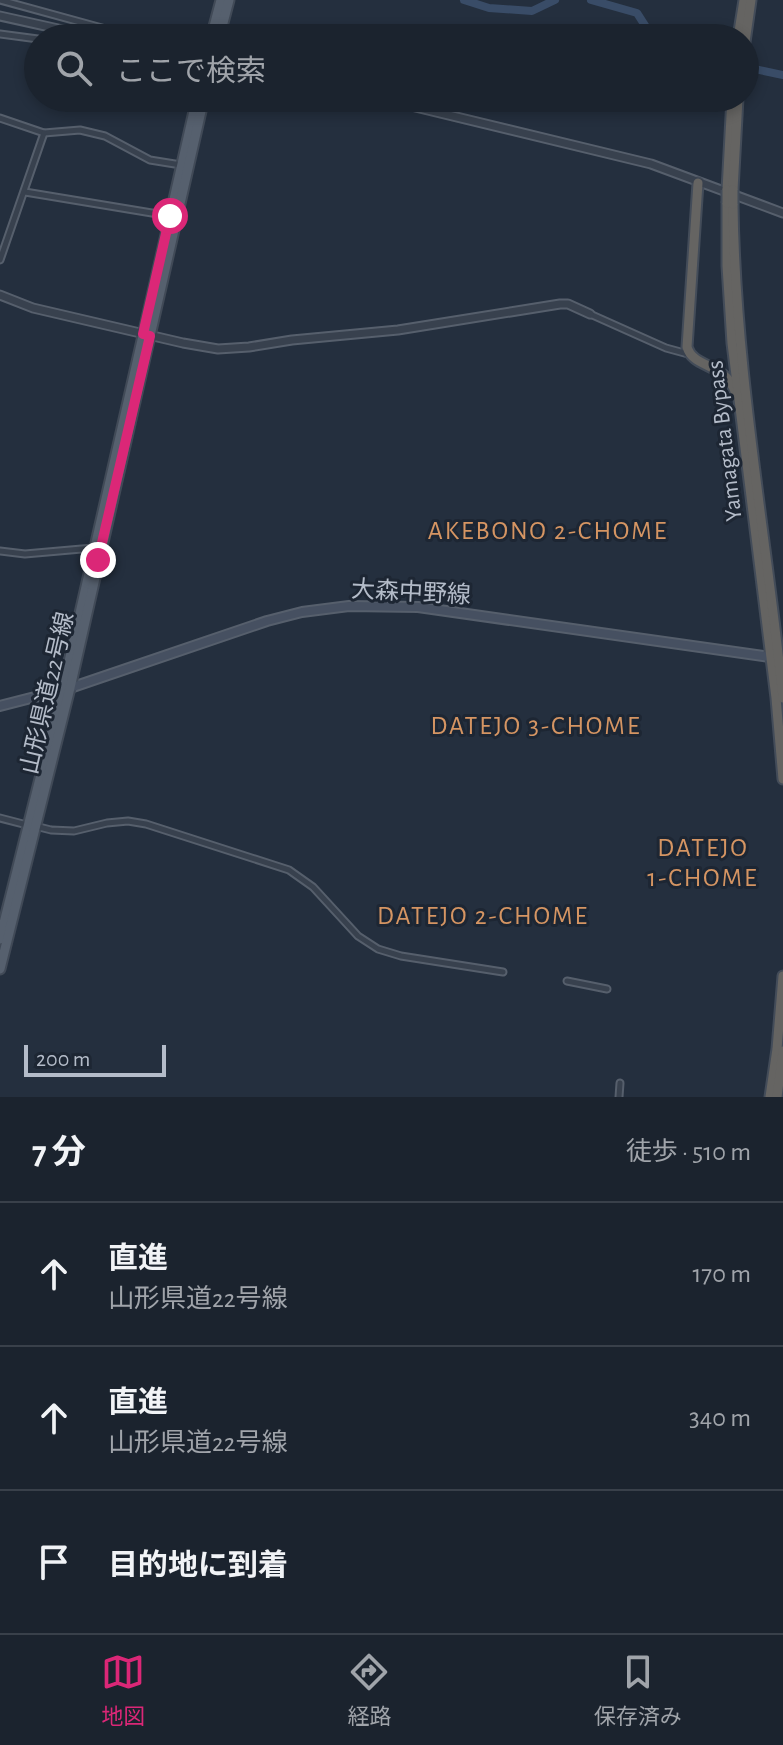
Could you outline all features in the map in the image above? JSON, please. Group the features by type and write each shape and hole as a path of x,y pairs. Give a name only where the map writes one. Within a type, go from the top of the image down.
{"highway":[{"path":"741,24 747,1"},
{"path":"746,24 747,1"},
{"name":"Yamagata Bypass","path":"734,112 727,266 732,343 783,698"},
{"path":"698,183 687,337 689,354 717,369 734,389 747,461"},
{"name":"Yamagata Bypass","path":"730,203 742,372 777,658 783,779"},
{"path":"717,369 729,366 730,314"},
{"path":"770,1097 783,976"},
{"path":"777,1097 783,1051"}],"main road":[{"path":"215,24 221,0"},
{"path":"223,24 229,0"},
{"name":"山形県道22号線","path":"0,939 66,689 194,112"},
{"name":"山形県道22号線","path":"66,689 94,548 201,112"},
{"name":"大森中野線","path":"0,706 66,689 267,621 302,612 349,606 399,606 452,611 777,658"},
{"name":"山形県道22号線","path":"0,969 31,826"}],"street":[{"path":"0,0 87,24"},
{"path":"0,16 36,24"},
{"path":"0,34 24,37"},
{"path":"436,112 623,157 671,171 783,213"},
{"path":"0,118 44,133 80,130 105,136 150,160 181,165"},
{"path":"0,260 3,242 25,192 44,133"},
{"path":"25,192 170,216"},
{"path":"0,295 33,308 202,347 226,349 385,331 568,304 666,348 689,354"},
{"path":"0,551 25,554 94,548"},
{"path":"0,818 51,830 74,831 107,823 128,821 146,824 298,874 358,936 378,949 401,956 503,972"},
{"path":"567,981 607,989"},
{"path":"619,1097 620,1083"}],"waterway":[{"path":"464,0 489,8 532,11 555,0"},
{"path":"591,0 637,13 644,24"},
{"path":"759,70 783,75"}],"district":[{"name":"AKEBONO 2-CHOME","path":"548,530"},
{"name":"DATEJO 3-CHOME","path":"536,725"},
{"name":"DATEJO 1-CHOME","path":"703,862"},
{"name":"DATEJO 2-CHOME","path":"483,915"}],"route":[{"path":"98,560 150,336 143,334 170,216"}]}
